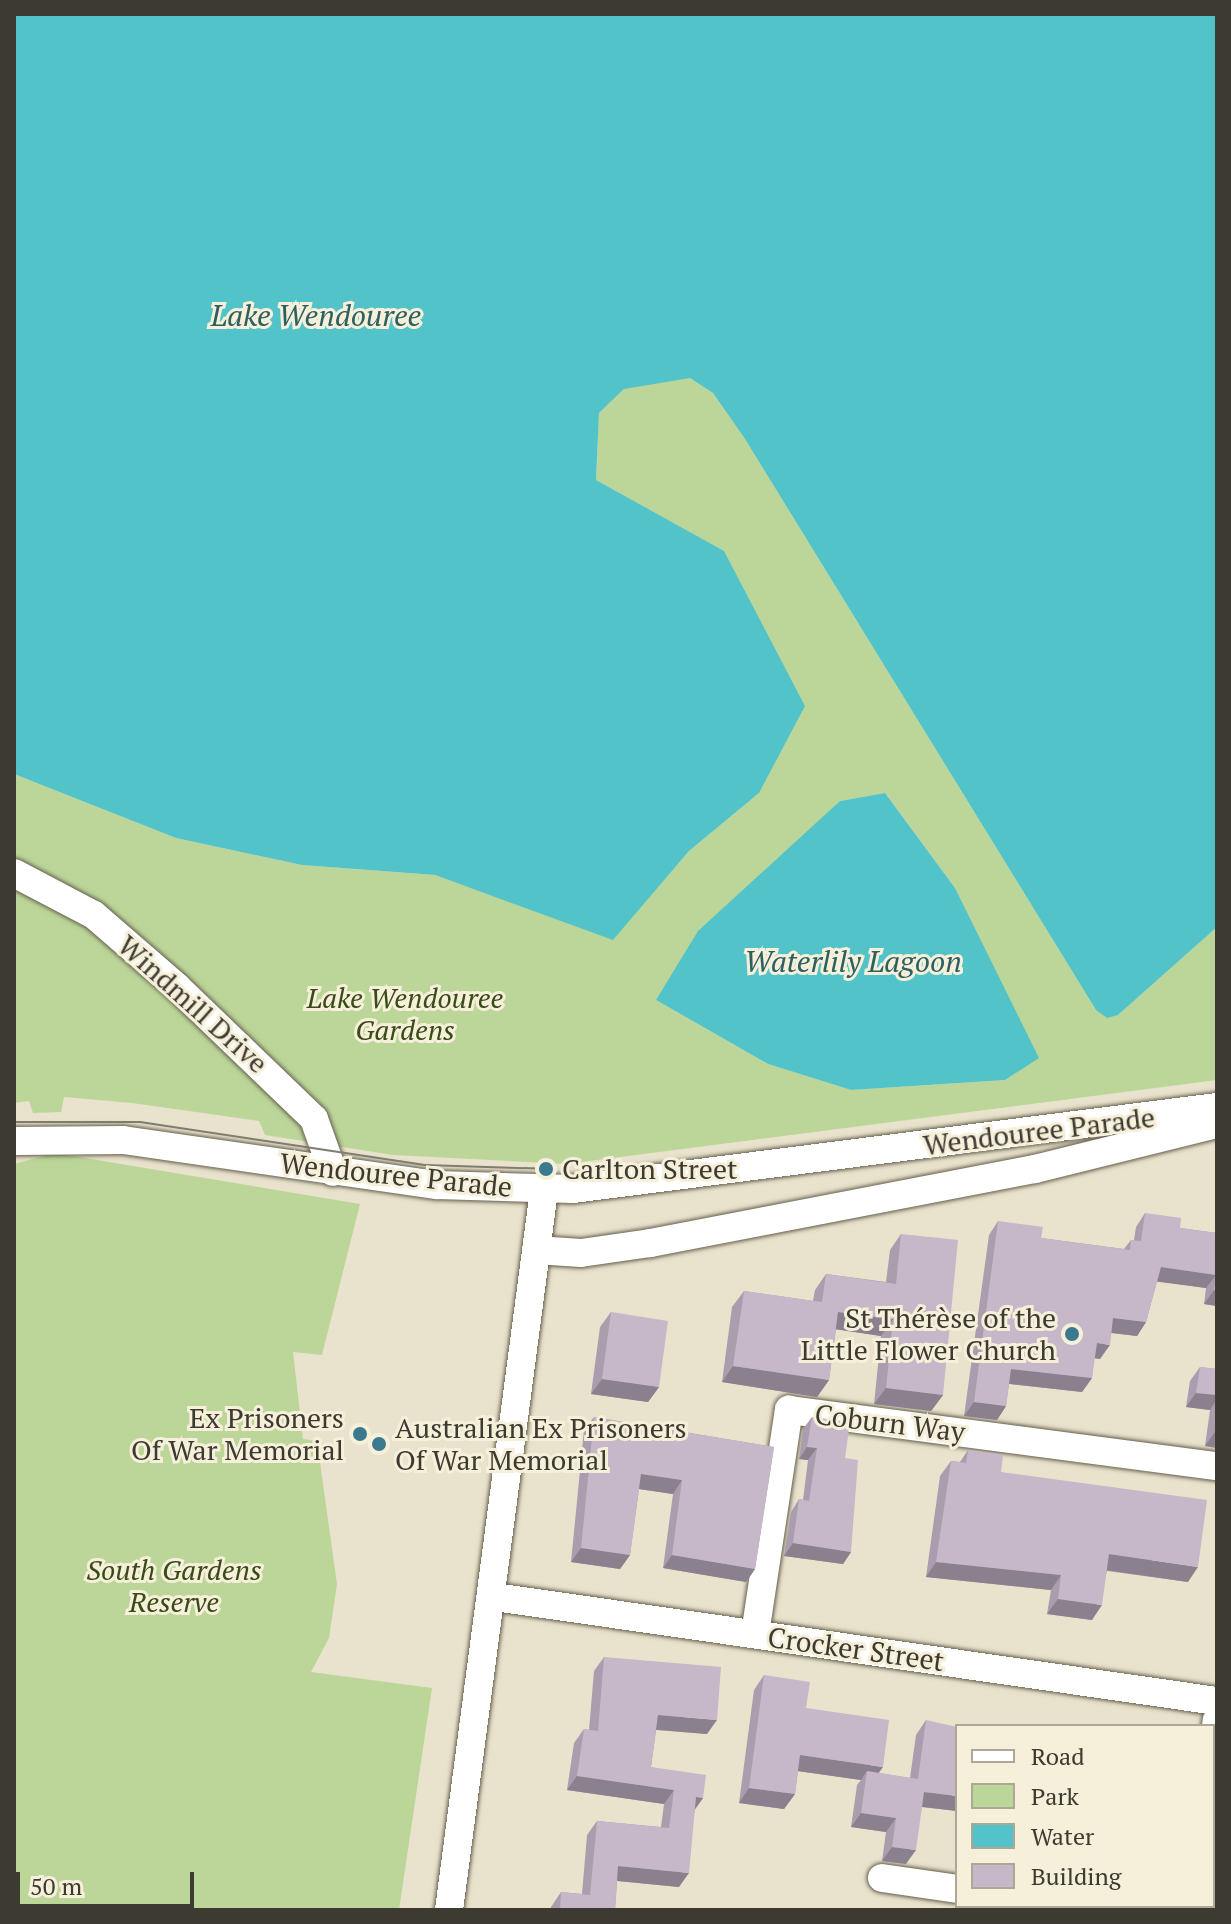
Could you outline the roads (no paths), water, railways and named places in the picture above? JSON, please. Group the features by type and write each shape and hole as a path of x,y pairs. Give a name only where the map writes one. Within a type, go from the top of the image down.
{"street":[{"name":"Windmill Drive","path":"14,873 94,915 177,987 314,1119 333,1172"},
{"name":"Wendouree Parade","path":"14,1141 123,1140 333,1172 544,1190 654,1182 1214,1113"},
{"name":"Wendouree Parade","path":"536,1250 581,1253 650,1243 1035,1169 1214,1113"},
{"path":"449,1910 495,1597 544,1190"},
{"name":"Coburn Way","path":"755,1634 789,1410 1217,1466"},
{"name":"Crocker Street","path":"495,1597 1217,1701"},
{"path":"882,1878 955,1889"}],"water":[{"name":"Lake Wendouree","path":"14,14 1217,14 1217,927 1118,1015 1107,1018 1096,1010 745,439 713,393 690,378 624,389 599,413 596,480 724,551 805,706 759,793 689,851 613,940 435,875 302,865 176,838 14,774"},
{"name":"Waterlily Lagoon","path":"885,793 955,888 1039,1058 1005,1080 851,1090 768,1064 656,1000 698,931 840,801"}],"tram line":[{"path":"14,1122 140,1122 425,1165 553,1169"}],"place":[{"name":"Carlton Street","path":"546,1169"},
{"name":"St Thérèse of the Little Flower Church","path":"1072,1334"},
{"name":"Ex Prisoners Of War Memorial","path":"360,1434"},
{"name":"Australian Ex Prisoners Of War Memorial","path":"379,1444"}],"park label":[{"name":"Lake Wendouree Gardens","path":"405,1014"},
{"name":"South Gardens Reserve","path":"174,1586"}]}
